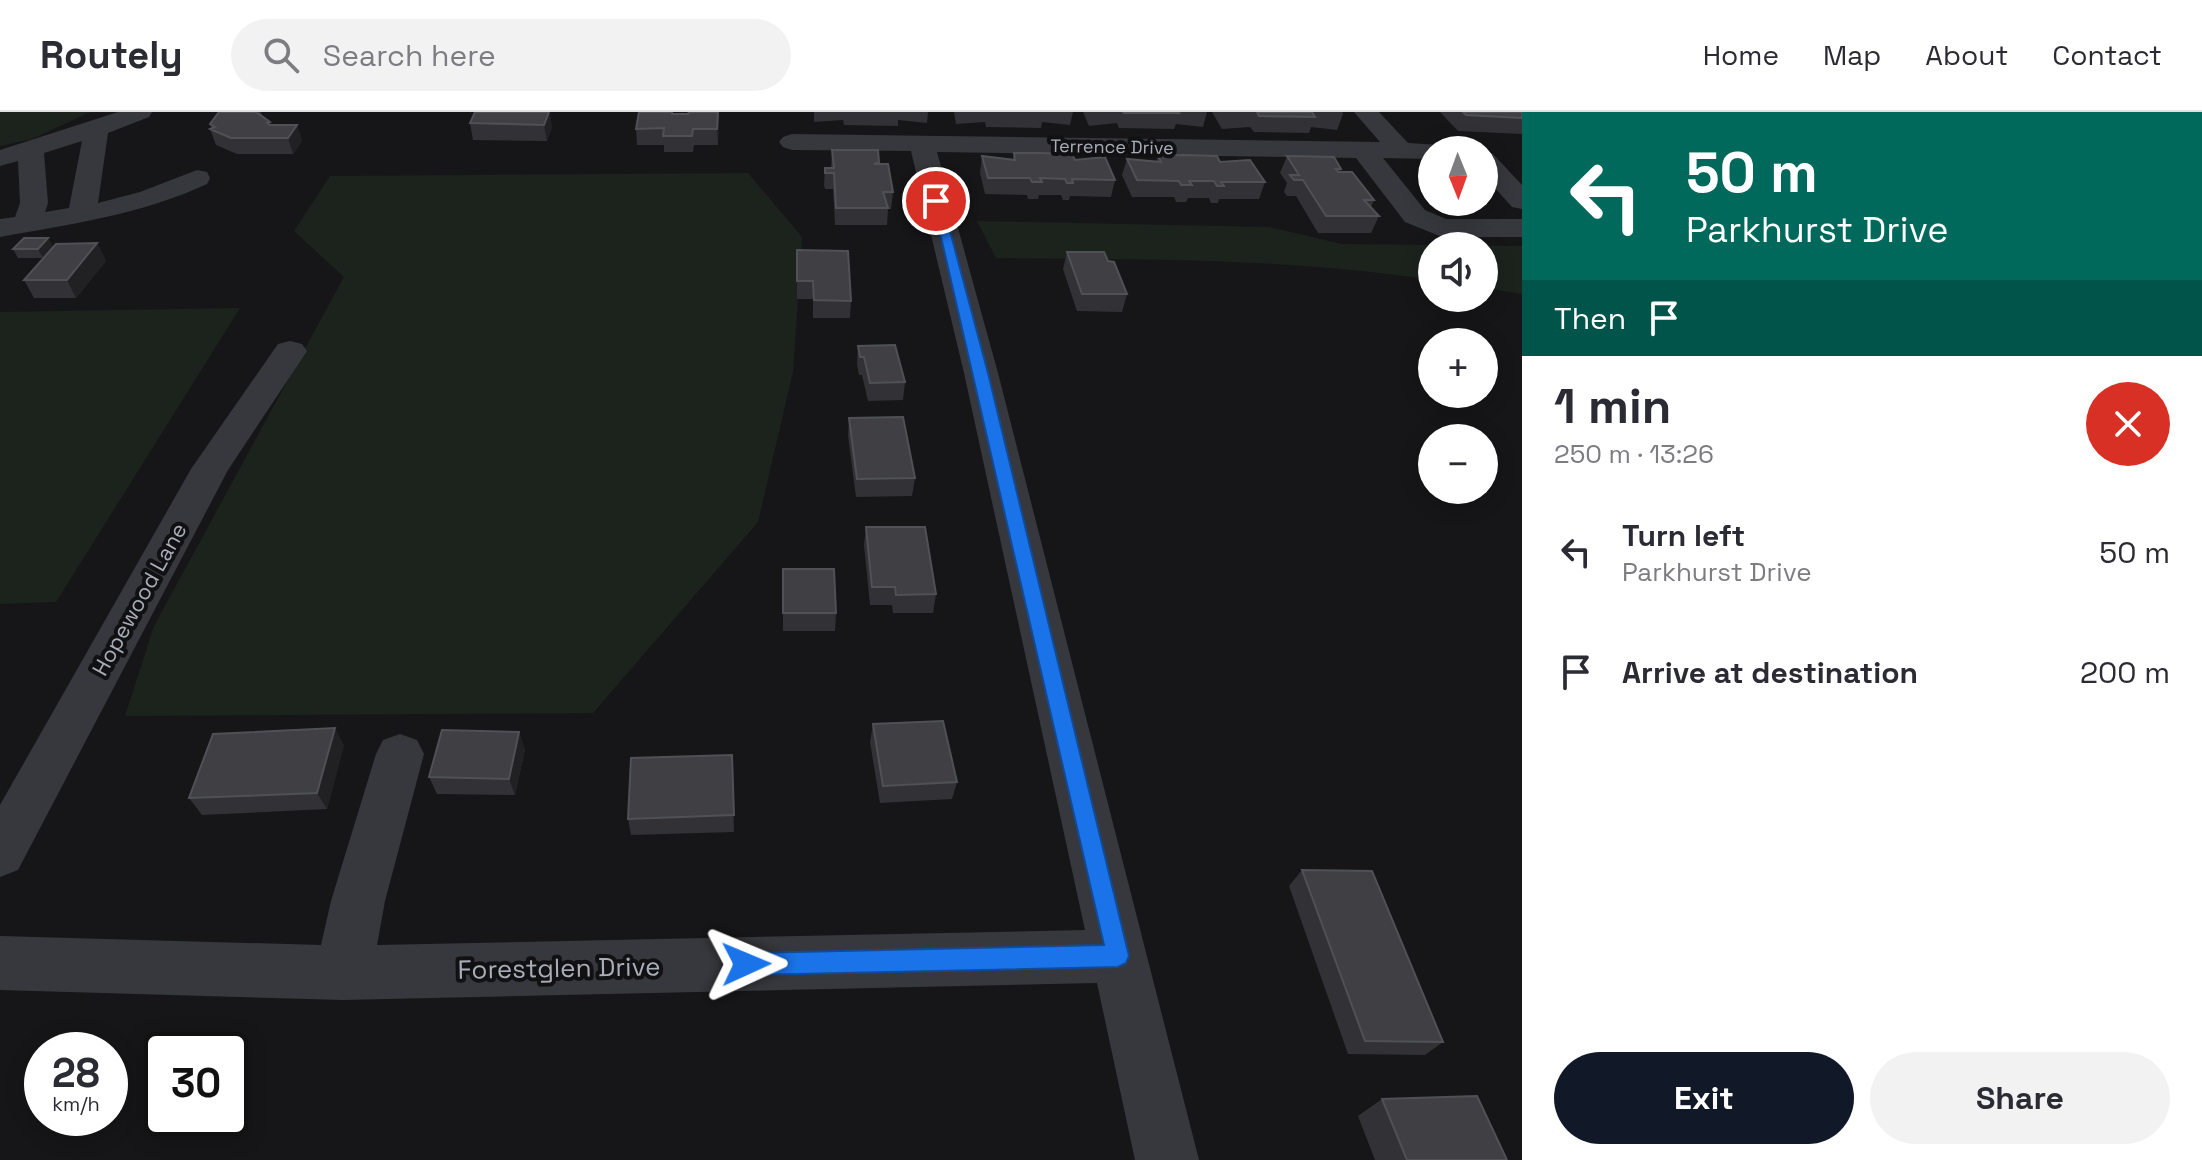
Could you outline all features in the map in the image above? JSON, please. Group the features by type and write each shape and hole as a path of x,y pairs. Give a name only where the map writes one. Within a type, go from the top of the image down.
{"street":[{"path":"0,158 96,129 140,112"},
{"path":"1366,112 1401,151"},
{"path":"1411,121 1423,136"},
{"path":"82,215 95,154 96,129"},
{"name":"Terrence Drive","path":"792,142 1418,151"},
{"path":"922,144 981,373 1167,1160"},
{"path":"13,226 34,203 31,149"},
{"path":"1364,151 1415,216 1442,228 1522,228"},
{"path":"1498,164 1522,201"},
{"path":"33,180 89,171"},
{"path":"13,226 82,215 167,194 197,178"},
{"name":"Hopewood Lane","path":"0,854 210,469 290,351"},
{"path":"343,973 358,901 400,754"},
{"name":"Forestglen Drive","path":"0,963 343,973 1118,956"}],"shaded area":[{"path":"0,112 90,112 32,139 0,146"},
{"path":"748,173 802,237 793,372 758,522 593,713 125,716 154,626 344,277 294,231 330,176"},
{"path":"977,221 1269,227 1342,244 1418,245 1418,278 1268,264 996,258"},
{"path":"1498,246 1522,246 1522,294 1498,290"},
{"path":"240,308 56,602 0,604 0,312"}],"building":[{"path":"219,112 256,112 270,125 297,125 288,138 231,138 210,129 215,127 210,124"},
{"path":"475,112 549,112 544,125 470,123"},
{"path":"639,112 718,112 717,129 693,129 692,136 663,136 664,128 636,129"},
{"path":"1178,112 1179,113 1124,113"},
{"path":"1257,112 1312,112 1315,117 1259,116"},
{"path":"1463,112 1522,112 1522,118 1466,115"},
{"path":"832,150 878,150 879,162 874,164 888,164 893,192 883,192 888,208 836,208 834,173 825,173 825,168 834,168"},
{"path":"1014,153 1072,154 1075,160 1105,157 1115,180 1072,179 1073,183 1067,183 1065,179 1040,178 1042,182 1032,182 1030,178 988,178 982,156 1015,160"},
{"path":"1158,156 1217,156 1220,162 1250,160 1265,182 1221,182 1224,186 1217,186 1214,181 1189,181 1192,185 1181,185 1179,181 1137,180 1127,159 1161,162"},
{"path":"1287,156 1334,157 1341,169 1336,169 1338,172 1352,172 1374,200 1364,200 1379,216 1326,216 1303,180 1294,180 1290,175 1299,175"},
{"path":"24,238 48,238 38,249 13,249"},
{"path":"97,243 67,280 24,280 56,244"},
{"path":"797,250 848,251 851,301 814,300 813,281 797,281"},
{"path":"1067,252 1104,252 1108,261 1114,262 1127,294 1082,294"},
{"path":"895,345 905,382 870,383 858,346"},
{"path":"903,417 915,478 857,479 849,418"},
{"path":"866,527 925,527 936,594 896,595 895,587 872,587"},
{"path":"783,569 834,569 836,613 783,613"},
{"path":"943,721 957,782 883,786 873,724"},
{"path":"335,728 317,793 189,798 213,734"},
{"path":"442,730 519,732 509,779 429,777"},
{"path":"732,755 734,815 628,819 631,758"},
{"path":"1302,870 1372,871 1443,1042 1365,1041"},
{"path":"1477,1096 1507,1160 1407,1160 1382,1099"}],"route":[{"path":"746,964 1118,956 981,373 936,201"}]}
